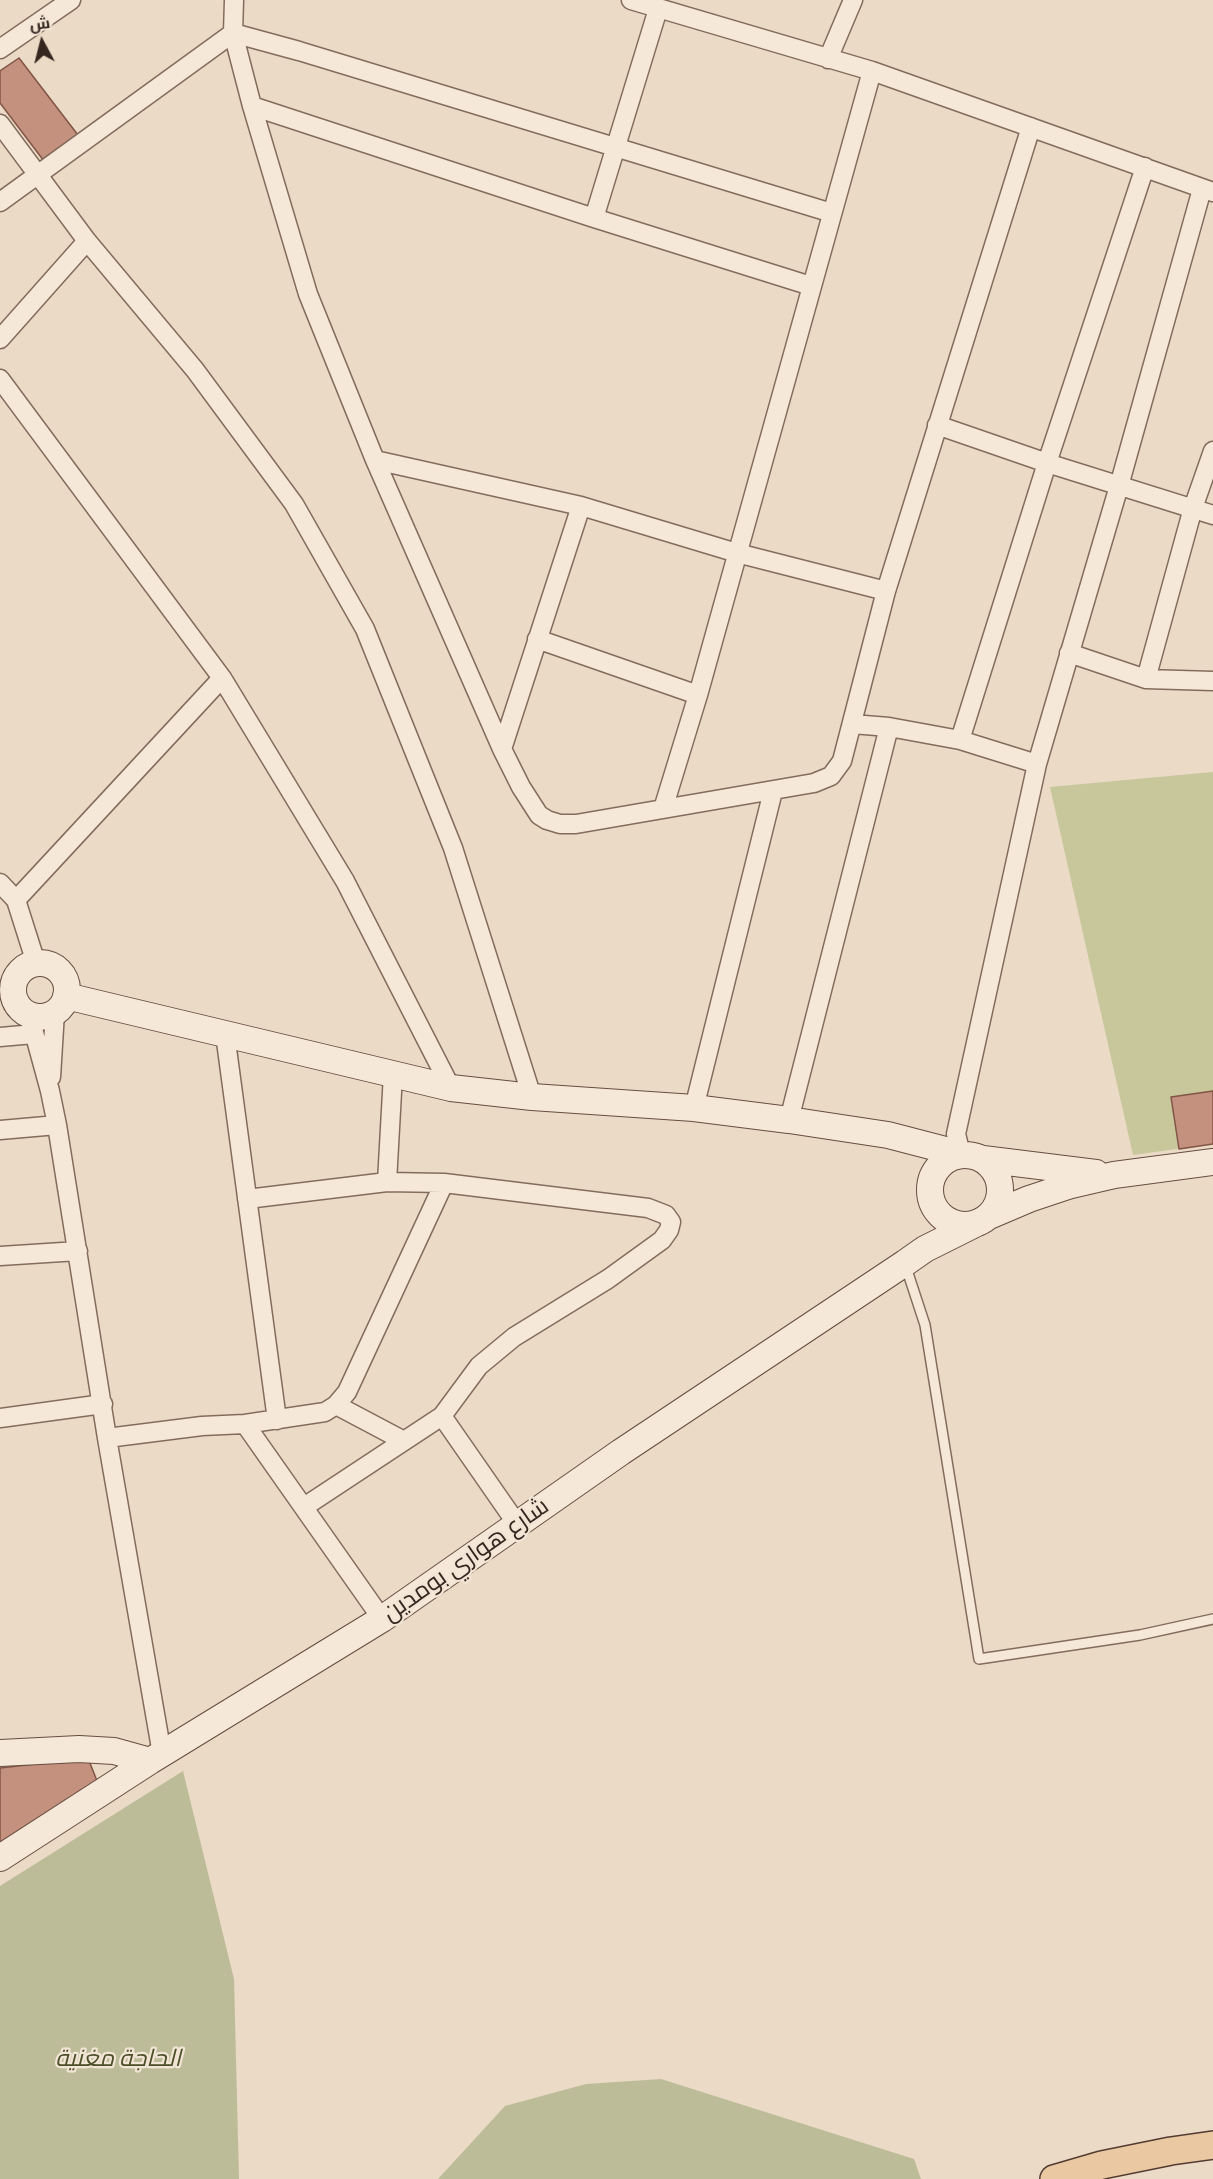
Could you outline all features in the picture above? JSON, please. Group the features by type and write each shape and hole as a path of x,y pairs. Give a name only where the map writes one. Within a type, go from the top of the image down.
{"main road":[{"path":"1054,2179 1102,2165 1213,2145"}],"street":[{"path":"0,49 71,0"},
{"path":"234,0 233,33 252,106 308,294 375,460 502,749 521,787 539,814 547,820 560,824 576,824 814,783 831,776 842,761 886,591 1031,128"},
{"path":"631,0 872,71 1208,191 1037,764 956,1134 972,1157"},
{"path":"828,59 853,0"},
{"path":"594,218 658,9"},
{"path":"233,33 832,213"},
{"path":"0,202 233,33"},
{"path":"663,809 698,695 872,71"},
{"path":"252,106 811,286"},
{"path":"0,124 87,241 195,370 294,504 365,629 453,848 532,1097"},
{"path":"960,740 1047,463 1145,167"},
{"path":"0,339 87,241"},
{"path":"0,379 222,678 345,881 451,1088"},
{"path":"937,425 1047,463 1213,515"},
{"path":"1146,679 1192,508 1213,451"},
{"path":"375,460 581,506 737,552 886,591"},
{"path":"502,749 581,506"},
{"path":"537,639 698,695"},
{"path":"1069,653 1146,679 1213,681"},
{"path":"16,900 222,678"},
{"path":"852,724 889,727 960,740 1037,764"},
{"path":"789,1120 889,727"},
{"path":"694,1108 773,791"},
{"path":"0,883 16,900 20,967 14,983 20,1010 50,1091 57,1125 103,1404 156,1758 114,1751 78,1749 0,1753"},
{"path":"20,967 53,966 60,972 67,988 61,1004 50,1091"},
{"path":"20,1010 38,1016 61,1004 225,1034 451,1088 532,1097 694,1108 888,1135 972,1157 992,1166 998,1175 1000,1186 1000,1197 996,1208 984,1219 970,1225 950,1222 932,1201 925,1176 916,1159 904,1145 888,1135"},
{"path":"0,1037 20,1010"},
{"path":"225,1034 277,1420"},
{"path":"387,1182 393,1074"},
{"path":"0,1130 57,1125"},
{"path":"915,1256 935,1230 930,1182 941,1163 950,1157 972,1157 1114,1175 1213,1162"},
{"name":"شارع هواري بومدين","path":"0,1858 156,1758 382,1619 518,1524 915,1256 984,1219 1029,1199 1071,1185 1114,1175"},
{"path":"247,1199 387,1182 444,1183 648,1208 666,1215 671,1222 662,1240 608,1279 514,1336 479,1366 442,1416 304,1507"},
{"path":"107,1438 202,1426 277,1420 325,1412 336,1405 347,1392 444,1183"},
{"path":"0,1256 78,1251"},
{"path":"0,1418 103,1404"},
{"path":"336,1405 404,1441"},
{"path":"442,1416 518,1524"},
{"path":"244,1424 382,1619"}],"lane":[{"path":"915,1256 979,1659 1140,1635 1213,1619"}],"shaded area":[{"path":"1213,772 1213,1144 1133,1155 1050,787"}],"green space":[{"name":"الحاجة مغنية","path":"183,1771 234,1979 239,2179 0,2179 0,1886"},
{"path":"661,2079 914,2159 921,2179 438,2179 505,2106 586,2084"}],"building":[{"path":"19,58 81,139 47,165 0,103 0,71"},
{"path":"1213,1091 1213,1144 1179,1149 1171,1097"},
{"path":"88,1758 99,1786 0,1847 0,1768"}]}
